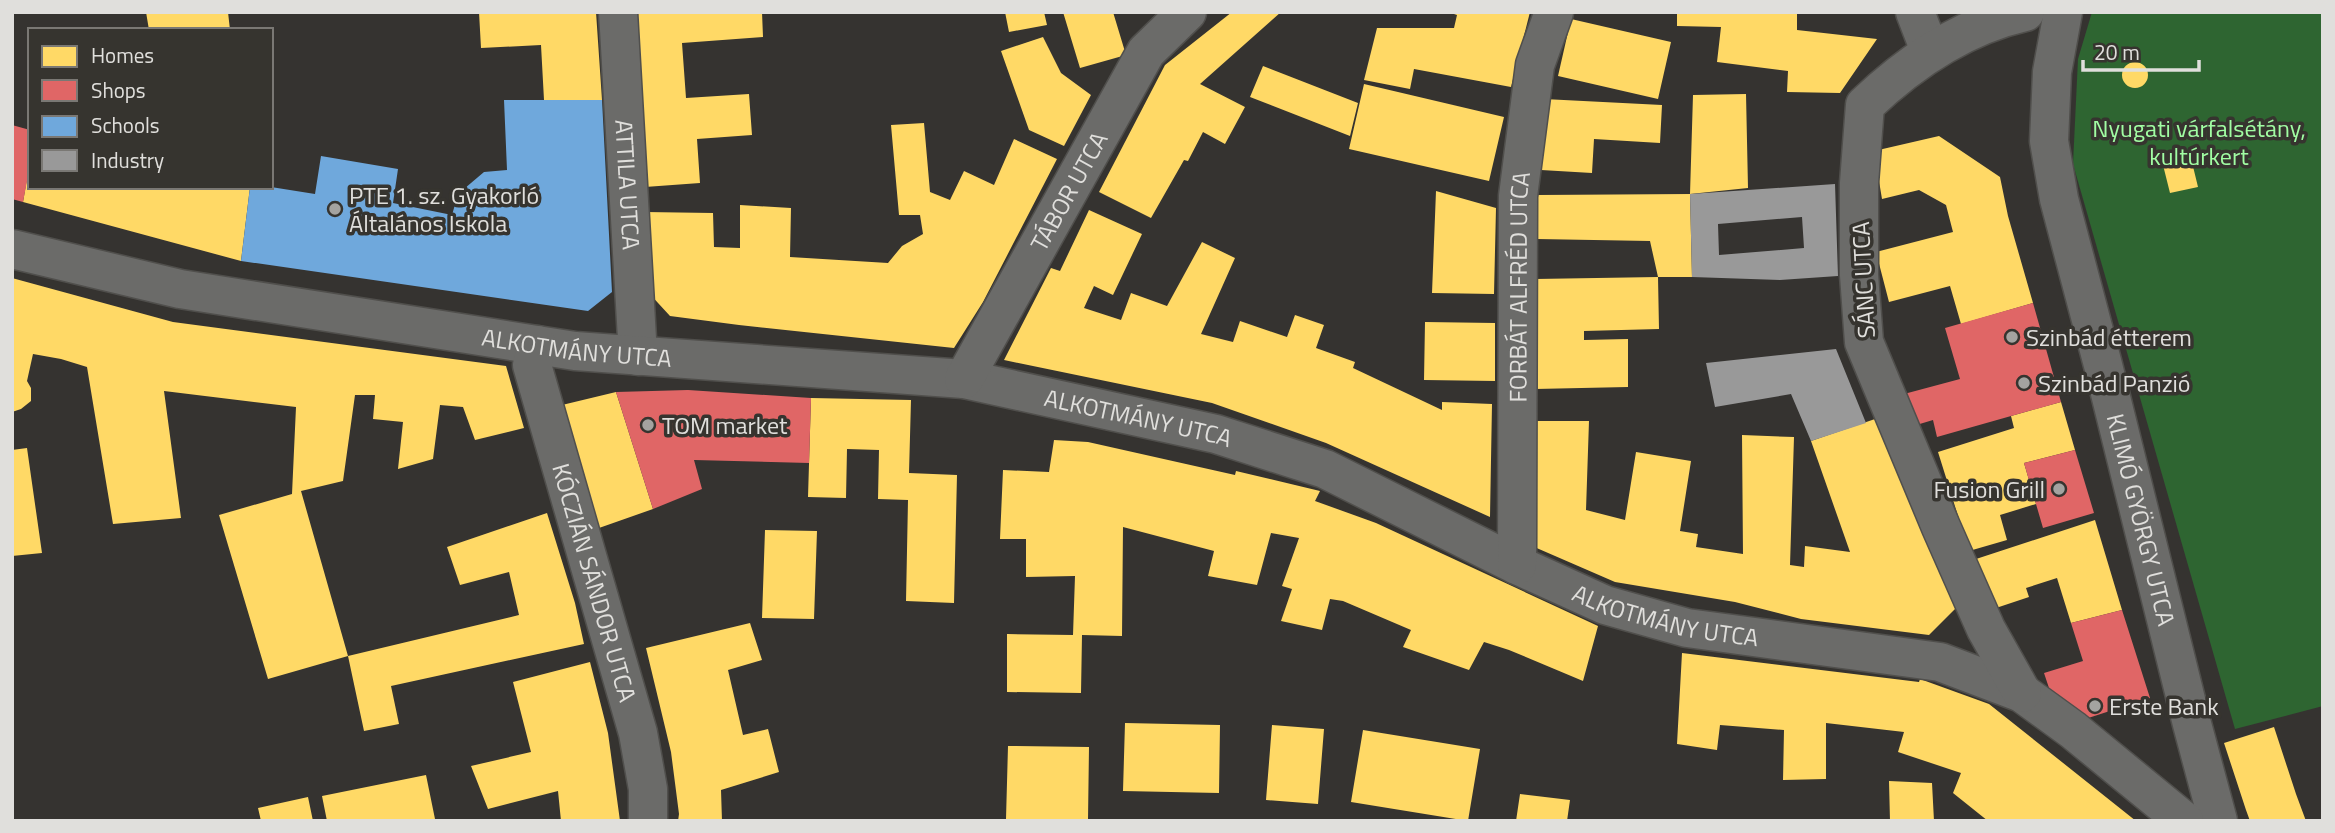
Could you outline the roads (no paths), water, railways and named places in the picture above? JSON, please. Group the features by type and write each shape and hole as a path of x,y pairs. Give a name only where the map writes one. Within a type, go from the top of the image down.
{"street":[{"name":"ATTILA UTCA","path":"618,12 638,356"},
{"name":"TÁBOR UTCA","path":"964,379 1146,52 1187,12"},
{"name":"FORBÁT ALFRÉD UTCA","path":"1517,565 1518,196 1535,65 1554,12"},
{"path":"1915,12 1930,51"},
{"name":"SÁNC UTCA","path":"2022,693 1986,629 1864,342 1859,275 1859,210 1865,105 1890,81 1930,51 2005,17 2025,12"},
{"name":"KLIMÓ GYÖRGY UTCA","path":"2063,12 2052,72 2049,141 2059,199 2104,365 2218,821"},
{"name":"ALKOTMÁNY UTCA","path":"12,249 180,289 537,345 638,356 964,379 1216,434 1325,469 1517,565 1605,605 1687,628 1940,663 2022,693 2073,730 2184,821"},
{"name":"KÓCZIÁN SÁNDOR UTCA","path":"537,345 532,365 638,733 648,789 648,821"}],"place":[{"name":"PTE 1. sz. Gyakorló Általános Iskola","path":"335,209"},
{"name":"Szinbád étterem","path":"2012,337"},
{"name":"Szinbád Panzió","path":"2024,383"},
{"name":"TOM market","path":"648,425"},
{"name":"Fusion Grill","path":"2059,489"},
{"name":"Erste Bank","path":"2095,706"}],"park label":[{"name":"Nyugati várfalsétány, kultúrkert","path":"2199,142"}]}
